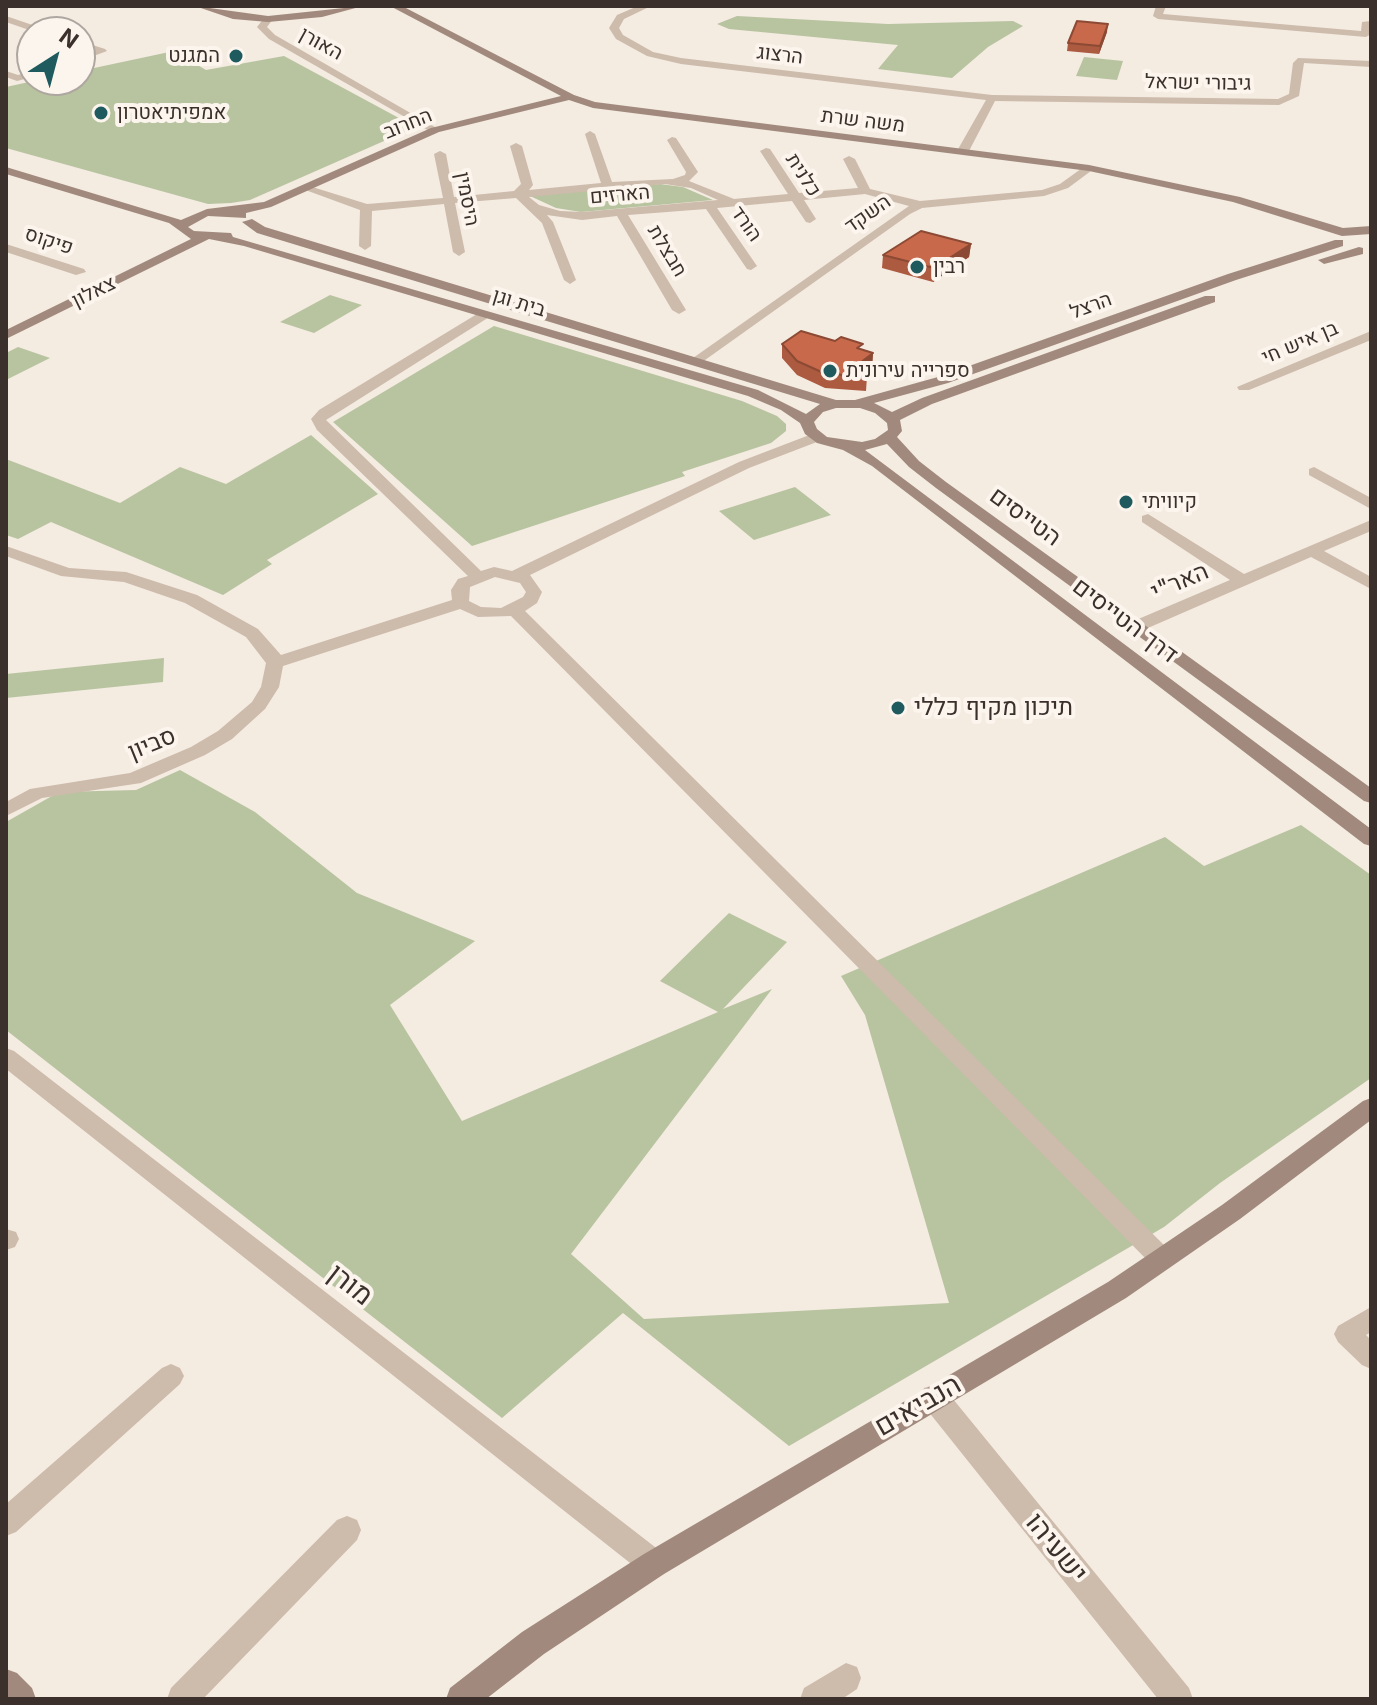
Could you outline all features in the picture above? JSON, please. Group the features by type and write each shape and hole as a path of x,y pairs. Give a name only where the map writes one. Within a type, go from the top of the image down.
{"main road":[{"name":"האורן","path":"200,6 233,16 268,19"},
{"path":"268,19 322,14 358,6"},
{"name":"משה שרת","path":"395,6 570,97 616,110 1089,168 1236,199 1341,237 1365,252"},
{"name":"החרוב","path":"231,212 267,205 435,130 570,97"},
{"path":"6,156 36,165"},
{"name":"בית וגן","path":"6,170 164,216 198,234 245,242 753,393 786,407 807,421"},
{"name":"החרוב","path":"198,234 238,232 267,205"},
{"path":"181,208 231,212"},
{"path":"198,234 193,217 212,212"},
{"name":"בית וגן","path":"231,212 261,230 835,404"},
{"path":"1341,237 1371,230"},
{"name":"צאלון","path":"6,335 181,248 198,234"},
{"name":"הרצל","path":"855,404 943,380 1341,237"},
{"name":"הרצל","path":"892,418 927,401 1263,279 1308,264 1365,252"},
{"path":"835,404 855,404 880,410 892,418 895,428 889,437 874,444 848,446 817,437 808,428 807,421 818,409 835,404"},
{"name":"הטייסים","path":"889,437 914,464 941,485 1371,797"},
{"name":"דרך הטייסים","path":"848,446 877,463 1371,839"},
{"name":"הנביאים","path":"461,1699 533,1643 654,1564 1162,1259 1371,1107"},
{"path":"6,1684 21,1699"}],"street":[{"name":"הרצוג","path":"646,6 620,17 614,28 619,37 650,54 681,61 992,98"},
{"path":"1161,6 1158,16 1368,29 1368,64"},
{"name":"האורן","path":"268,19 262,27 272,37 435,130"},
{"name":"גיבורי ישראל","path":"992,98 1279,102 1294,96 1298,63 1302,60 1368,64"},
{"path":"963,151 992,98"},
{"path":"590,134 607,185"},
{"path":"672,140 692,172 689,177 677,181"},
{"path":"516,146 527,185 518,194 547,222 570,280"},
{"name":"כלנית","path":"766,151 810,219"},
{"name":"היסמין","path":"440,154 459,252"},
{"path":"849,159 865,191"},
{"name":"השקד","path":"698,361 896,217 920,205 1044,193 1064,186 1089,168"},
{"name":"הארזים","path":"306,188 366,208 677,181 731,202"},
{"name":"הארזים","path":"518,194 535,208 559,215 621,213 865,191 920,205"},
{"name":"הורד","path":"709,205 751,266"},
{"path":"365,246 366,208"},
{"name":"חבצלת","path":"621,213 679,310"},
{"name":"פיקוס","path":"6,248 80,272"},
{"path":"477,576 322,427 318,419 487,314"},
{"name":"בן איש חי","path":"1244,387 1371,335"},
{"path":"517,575 720,476 817,437"},
{"path":"1314,472 1371,504"},
{"name":"האר\"י","path":"1148,519 1243,581"},
{"name":"האר\"י","path":"1135,627 1371,525"},
{"path":"6,551 76,575 126,577 191,599 252,633 275,663 461,603 478,612 515,610 531,599 534,592 526,579 494,572 477,576 459,590 461,603"},
{"path":"1312,551 1371,584"},
{"path":"515,610 1162,1259"},
{"name":"סביון","path":"6,810 37,793 134,779 198,751 225,735 259,705 274,675 275,663"},
{"name":"מורן","path":"6,1057 654,1564"},
{"path":"1371,1318 1347,1334 1371,1357"},
{"path":"6,1522 171,1376"},
{"name":"ישעיהו","path":"934,1397 1178,1699"},
{"path":"182,1699 347,1530"},
{"path":"815,1699 846,1678"}],"green space":[{"path":"737,16 888,24 1013,21 1023,26 988,47 952,78 878,69 898,45 729,29 717,24"},
{"path":"174,51 206,70 284,56 410,124 409,130 250,200 231,203 208,204 6,148 6,87 16,85 16,96 96,96 96,68"},
{"path":"1084,57 1123,61 1117,80 1076,76"},
{"path":"660,184 683,187 713,200 581,212 556,208 530,196"},
{"path":"330,295 362,305 314,333 280,322"},
{"path":"494,326 742,401 777,416 786,424 786,431 771,443 682,472 685,476 472,546 333,422"},
{"path":"18,347 50,358 6,380 6,353"},
{"path":"311,435 378,494 267,560 272,564 223,595 51,522 18,539 6,535 6,459 120,503 180,467 226,484"},
{"path":"795,487 831,515 754,540 719,511"},
{"path":"164,658 163,682 6,698 6,674"},
{"path":"180,770 255,812 357,893 475,941 390,1005 462,1121 718,1012 660,981 729,913 787,942 723,1009 772,989 571,1254 644,1319 949,1303 865,1015 841,976 1165,837 1204,866 1301,825 1371,875 1371,1078 1220,1183 1164,1227 789,1446 623,1313 502,1418 6,1030 6,822 59,792 136,790"}],"building":[{"path":"1077,21 1108,24 1100,46 1068,43"},
{"path":"921,231 971,244 934,268 883,255"},
{"path":"801,331 835,341 841,337 863,344 857,348 873,353 856,366 867,376 826,374 797,361 782,344"}],"place":[{"name":"המגנט","path":"236,56"},
{"name":"אמפיתיאטרון","path":"101,113"},
{"name":"רבין","path":"917,267"},
{"name":"ספרייה עירונית","path":"830,371"},
{"name":"קיוויתי","path":"1126,502"},
{"name":"תיכון מקיף כללי","path":"898,708"}]}
